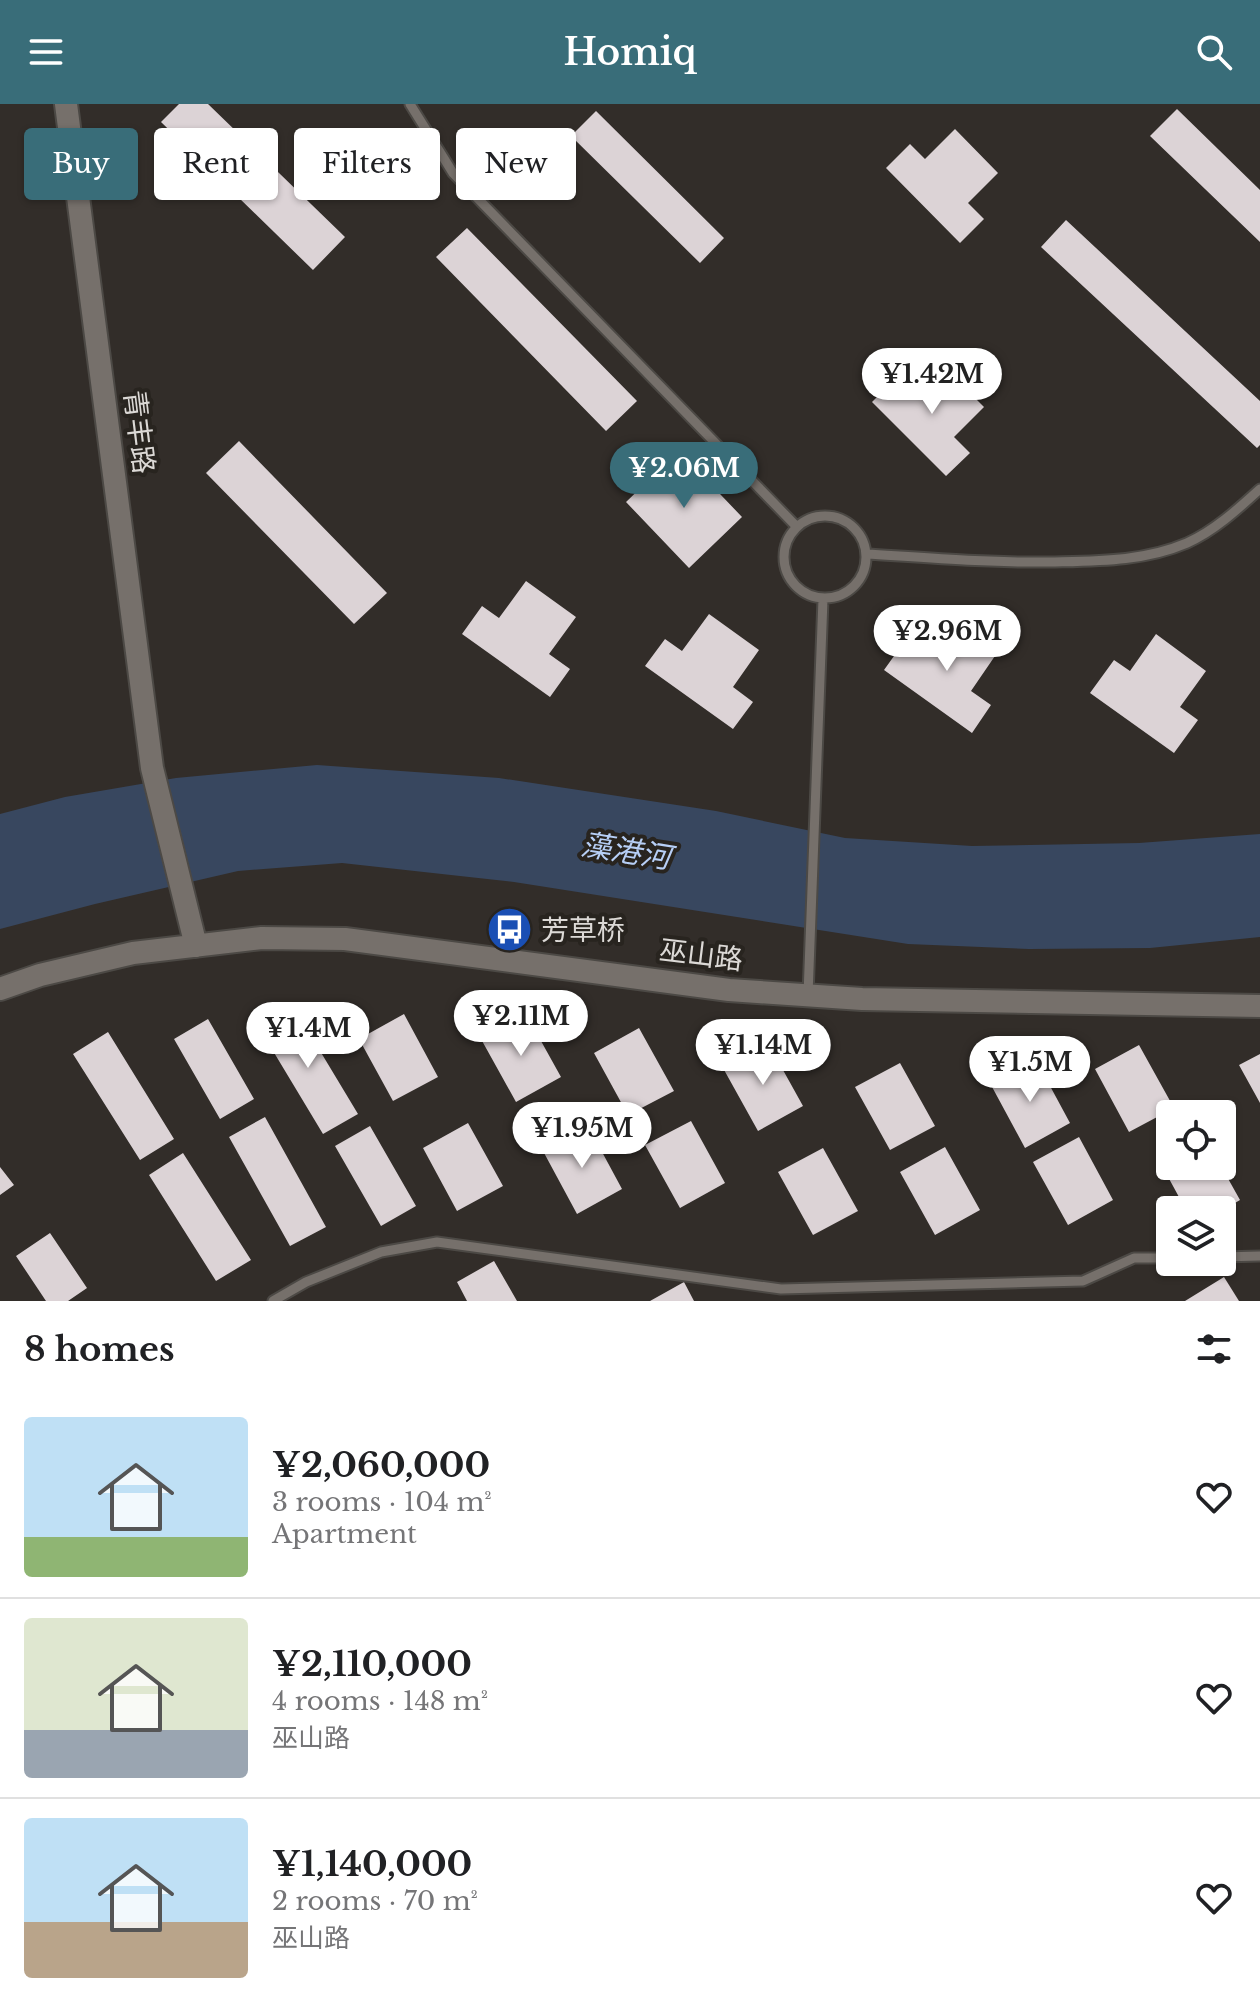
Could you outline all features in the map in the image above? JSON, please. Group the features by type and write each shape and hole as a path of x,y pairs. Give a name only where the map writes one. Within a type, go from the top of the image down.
{"street":[{"name":"青丰路","path":"66,104 152,768 196,946"},
{"name":"巫山路","path":"0,989 40,975 133,953 262,938 345,939 729,990 862,999 1260,1006"}],"lane":[{"path":"410,104 453,173 797,527"},
{"path":"867,554 990,563 1115,561 1160,553 1189,542 1227,518 1260,489"},
{"path":"821,516 837,518 851,525 862,538 867,554 859,581 850,591 837,597 823,599 805,594 792,582 784,566 784,548 792,532 805,520 821,516"},
{"path":"808,995 823,599"},
{"path":"273,1301 306,1282 381,1252 437,1242 781,1289 1083,1281 1134,1258 1156,1258"},
{"path":"1236,1257 1260,1256"}],"water":[{"name":"藻港河","path":"317,765 499,778 716,811 845,838 972,846 1139,843 1260,834 1260,937 1150,948 1029,949 908,944 514,882 342,863 238,871 0,929 0,814 65,797 176,778"}],"building":[{"path":"179,104 208,104 233,128 167,128 161,122"},
{"path":"1177,109 1260,190 1260,242 1150,136"},
{"path":"596,111 724,238 700,263 576,141 576,131"},
{"path":"955,129 998,173 968,203 984,219 960,243 886,168 910,144 925,159"},
{"path":"278,172 294,187 294,200 307,200 345,237 313,270 241,200 278,200"},
{"path":"1066,220 1260,401 1260,445 1257,448 1041,247"},
{"path":"467,228 637,401 606,431 436,257"},
{"path":"940,363 984,407 954,437 970,453 946,476 872,402 896,378 910,393"},
{"path":"239,441 387,593 354,624 206,473"},
{"path":"679,451 742,517 689,568 626,502"},
{"path":"526,581 576,617 549,654 570,669 550,697 462,634 482,606 499,618"},
{"path":"709,614 759,650 733,687 753,702 733,729 645,666 665,639 682,651"},
{"path":"947,617 997,653 971,691 991,705 972,733 884,670 904,642 920,655"},
{"path":"1156,634 1206,671 1180,707 1198,720 1174,753 1090,693 1114,660 1130,671"},
{"path":"293,1006 358,1114 323,1134 258,1026"},
{"path":"404,1014 438,1077 393,1101 359,1039"},
{"path":"526,1014 561,1077 516,1102 481,1039"},
{"path":"208,1019 254,1099 220,1119 174,1039"},
{"path":"639,1028 674,1091 628,1115 594,1053"},
{"path":"108,1032 174,1139 140,1160 73,1054"},
{"path":"768,1043 803,1106 758,1131 723,1068"},
{"path":"1139,1045 1170,1100 1156,1100 1156,1118 1129,1132 1095,1069"},
{"path":"1260,1054 1260,1103 1239,1065"},
{"path":"1036,1060 1070,1123 1025,1148 991,1085"},
{"path":"900,1063 935,1126 890,1150 855,1087"},
{"path":"265,1117 326,1227 290,1246 229,1137"},
{"path":"691,1121 725,1183 680,1208 645,1145"},
{"path":"468,1123 503,1186 457,1211 423,1148"},
{"path":"370,1126 416,1206 381,1226 335,1146"},
{"path":"588,1126 622,1189 577,1214 543,1151"},
{"path":"1079,1137 1113,1200 1068,1225 1033,1162"},
{"path":"945,1147 980,1210 935,1235 900,1172"},
{"path":"823,1148 858,1211 813,1235 778,1172"},
{"path":"183,1153 251,1260 216,1281 149,1175"},
{"path":"0,1167 14,1185 0,1195"},
{"path":"1170,1180 1229,1180 1240,1200 1236,1202 1236,1196 1178,1196"},
{"path":"50,1233 87,1288 68,1301 46,1301 16,1256"},
{"path":"494,1261 517,1301 467,1301 457,1282"},
{"path":"1224,1277 1239,1301 1185,1301"},
{"path":"684,1282 694,1301 650,1301"}],"place":[{"name":"芳草桥","path":"510,930"}]}
